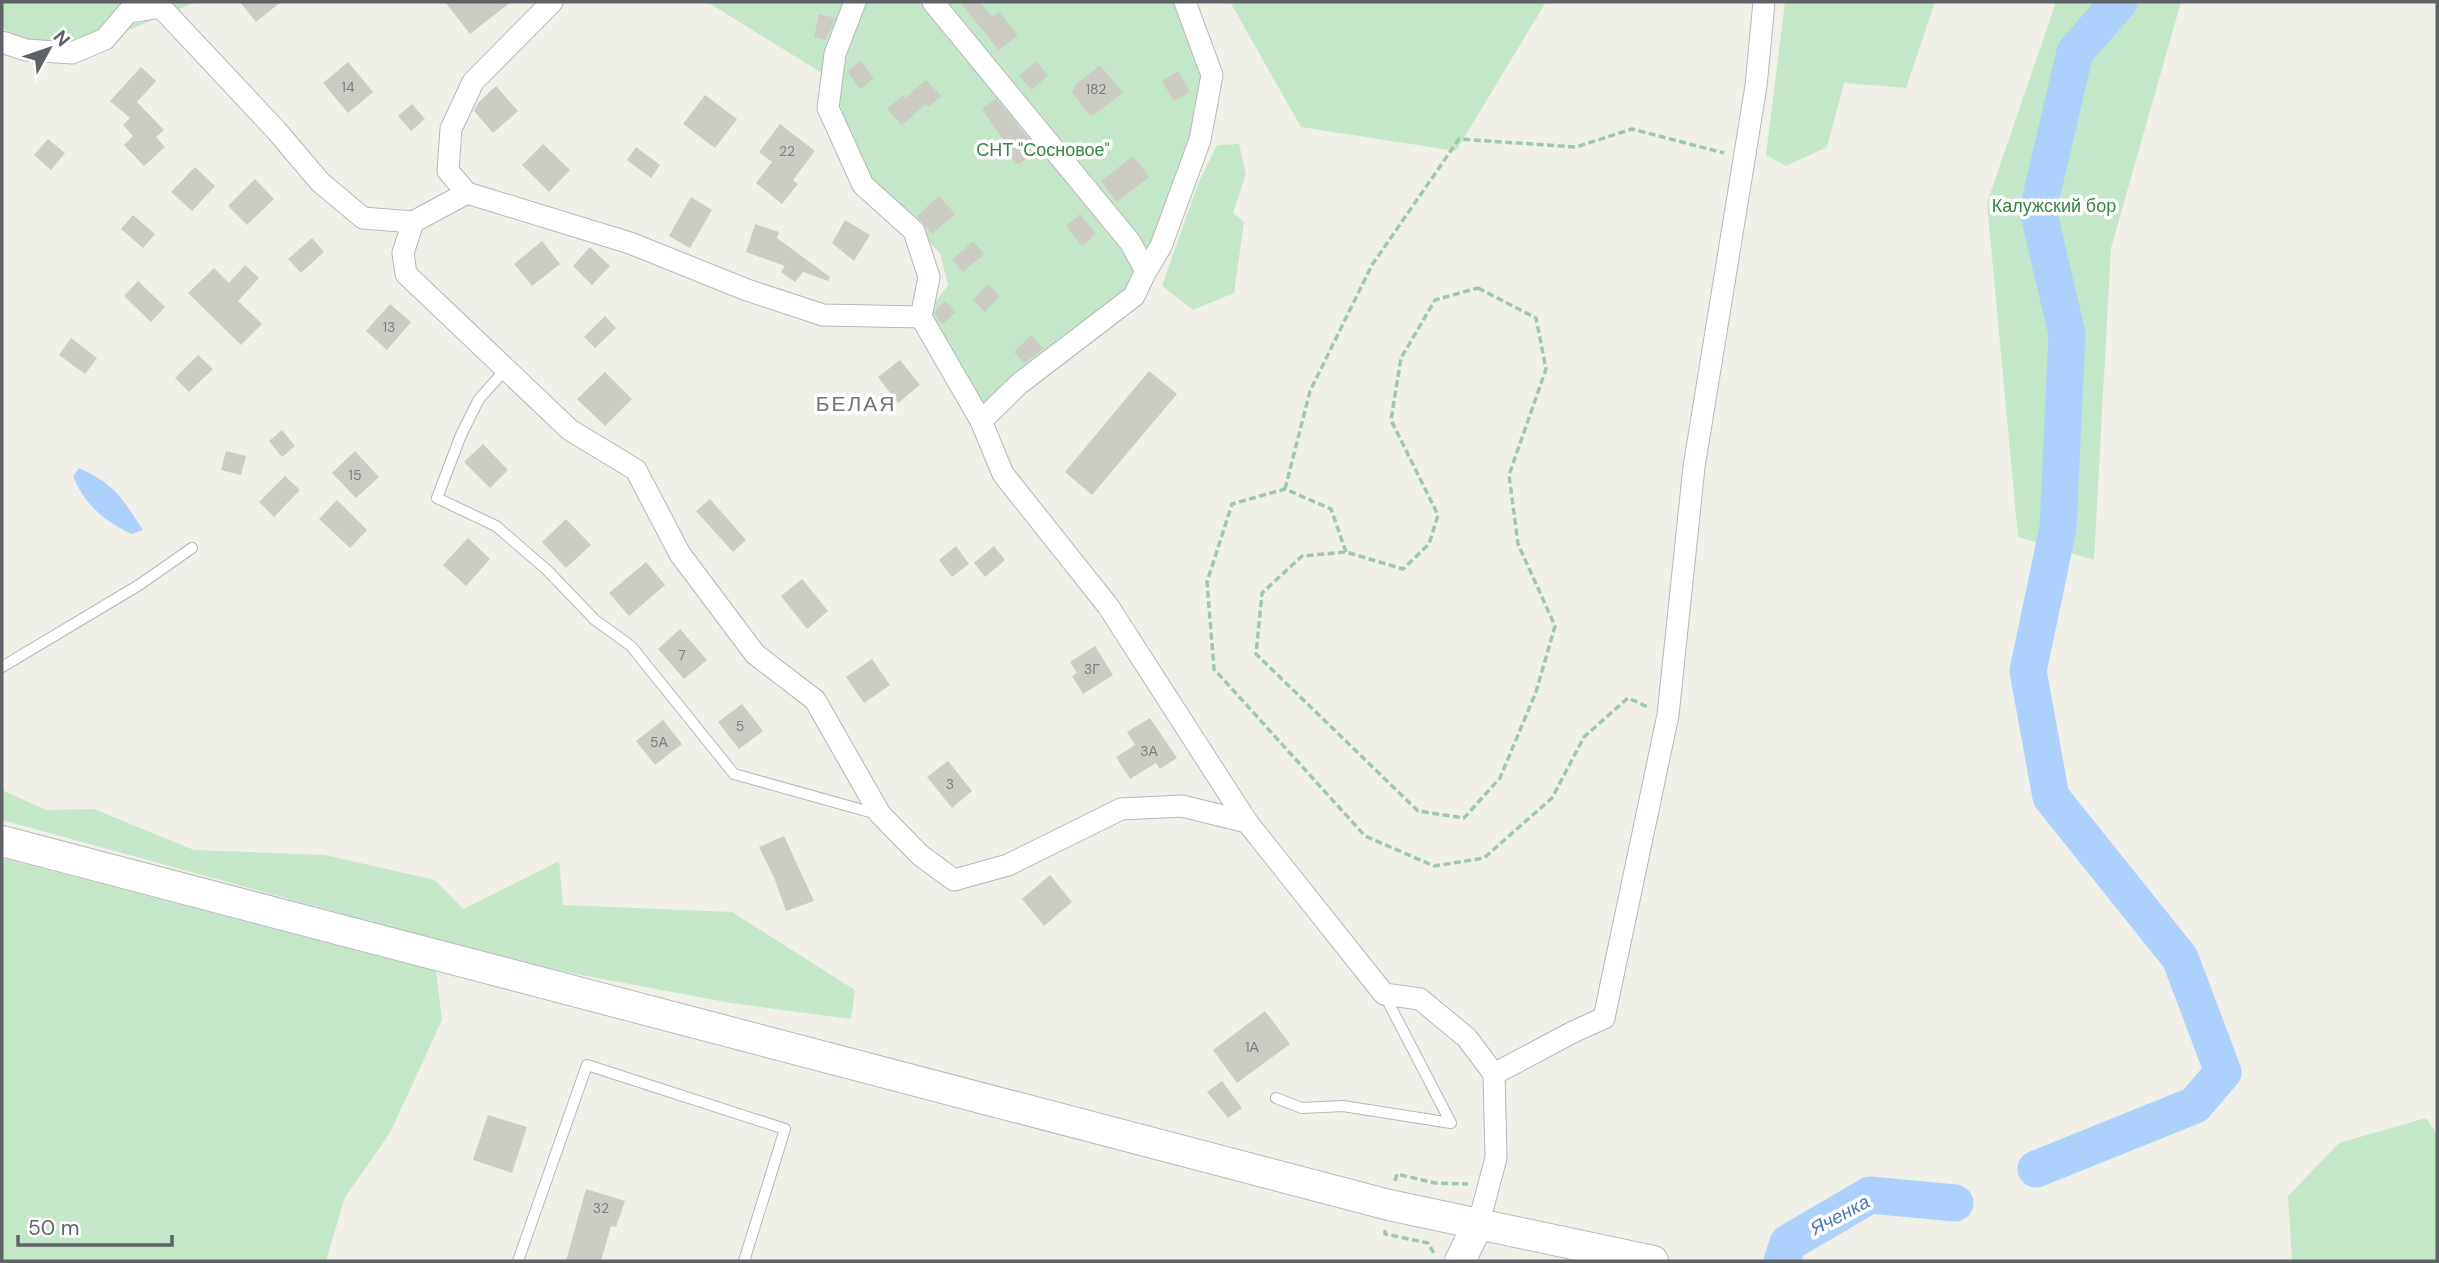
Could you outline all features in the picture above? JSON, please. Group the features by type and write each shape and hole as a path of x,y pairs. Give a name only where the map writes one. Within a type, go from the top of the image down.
{"main road":[{"path":"2,841 1389,1205 1653,1261"},
{"path":"1460,1261 1479,1222"}],"street":[{"path":"552,2 473,82 451,130 448,171 467,194 630,243 747,290 823,314 921,317"},
{"path":"855,2 835,54 828,108 863,185 914,231 929,277 921,317 981,421 1003,474 1108,606 1247,822 1384,994 1420,999 1467,1038 1494,1074 1496,1158 1479,1222"},
{"path":"933,2 1130,242 1146,271"},
{"path":"981,421 1019,384 1134,296 1161,246 1200,140 1212,75 1185,2"},
{"path":"1494,1074 1604,1018 1668,715 1694,467 1756,86 1764,2"},
{"path":"2,42 26,50 72,52 105,39 128,12 159,4 276,130 320,182 363,218 413,222 467,194"},
{"path":"413,222 403,253 406,274 570,430 636,470 680,554 755,654 815,700 880,814 920,855 954,880 1008,865 1121,809 1182,806 1247,822"}],"lane":[{"path":"506,369 479,399 461,435 437,498 496,526 547,570 595,620 631,646 734,774 880,814"},
{"path":"2,667 139,585 192,548"},
{"path":"1276,1098 1302,1108 1343,1106 1451,1122 1384,994"},
{"path":"517,1261 587,1065 785,1129 744,1261"}],"path":[{"path":"1285,489 1311,391 1372,265 1459,139 1576,147 1632,129 1745,158"},
{"path":"1478,288 1536,318 1546,369 1509,475 1518,544 1555,626 1536,692 1500,778 1464,818 1418,811 1256,653 1262,593 1302,556 1346,552 1403,569 1429,544 1438,514 1391,420 1401,358 1435,300 1478,288"},
{"path":"1346,552 1331,509 1285,489 1232,504 1208,582 1214,669 1365,835 1434,866 1484,858 1552,798 1584,737 1628,698 1668,715"}],"green space":[{"path":"2,2 196,2 122,33 35,46 2,28"},
{"name":"СНТ \"Сосновое\"","path":"707,2 1194,2 1217,95 1157,272 984,407 928,312 948,285 940,253 869,184 830,78"},
{"path":"1230,2 1546,2 1456,151 1301,127"},
{"path":"1785,2 1935,2 1906,88 1844,83 1827,147 1786,166 1766,155"},
{"name":"Калужский бор","path":"2056,2 2181,2 2111,248 2094,560 2018,537 1987,203"},
{"path":"1239,144 1246,174 1233,213 1244,222 1234,293 1193,310 1162,286 1198,184 1217,145"},
{"path":"2,790 46,810 94,809 194,850 325,855 435,880 463,909 559,861 563,905 732,912 855,990 851,1019 731,1003 533,966 2,820"},
{"path":"2,858 436,971 442,1020 390,1133 345,1197 326,1261 2,1261"},
{"path":"2426,1118 2437,1134 2437,1261 2292,1261 2288,1196 2339,1143"}],"water":[{"path":"79,468 102,480 117,493 143,530 132,534 96,511 73,476"}],"building":[{"path":"240,2 281,2 256,22"},
{"path":"445,2 511,2 470,34"},
{"path":"960,2 979,2 993,17 999,12 1018,35 999,50"},
{"path":"819,14 835,18 826,40 814,37"},
{"path":"861,61 874,78 860,89 847,71"},
{"path":"1036,61 1048,75 1032,90 1019,76"},
{"path":"348,62 373,92 348,113 323,83"},
{"path":"1100,65 1123,93 1090,116 1072,92 1075,85"},
{"path":"141,67 156,81 137,102 164,130 156,137 165,147 144,166 124,145 133,136 123,125 130,118 110,101"},
{"path":"1178,71 1190,92 1174,101 1162,81"},
{"path":"926,80 941,96 928,107 926,104 902,125 887,109"},
{"path":"496,86 518,111 493,133 474,111 478,103"},
{"path":"705,95 737,119 715,148 683,124"},
{"path":"996,99 1037,149 1018,165 999,144 1003,140 982,109"},
{"path":"412,104 425,119 411,131 398,116"},
{"path":"780,124 815,151 793,180 798,184 782,204 756,183 772,162 759,152"},
{"path":"48,139 65,153 51,170 34,155"},
{"path":"543,144 570,170 549,192 522,165"},
{"path":"636,147 660,165 651,178 627,160"},
{"path":"1133,156 1149,177 1117,202 1101,181"},
{"path":"195,167 215,186 192,211 171,192"},
{"path":"255,179 274,199 247,225 228,206"},
{"path":"939,196 955,214 932,234 917,216"},
{"path":"691,197 712,210 690,248 669,236"},
{"path":"1080,214 1096,234 1082,246 1066,226"},
{"path":"133,215 155,234 143,248 121,229"},
{"path":"845,220 870,235 854,261 832,243"},
{"path":"755,224 779,232 777,238 830,277 828,281 803,272 795,282 781,272 785,266 746,252"},
{"path":"312,238 324,252 301,273 288,259"},
{"path":"542,241 560,264 532,286 514,264"},
{"path":"973,241 984,254 963,272 952,260"},
{"path":"590,247 610,266 592,285 573,266"},
{"path":"245,265 259,278 238,301 262,324 241,345 188,293 214,268 229,283"},
{"path":"138,281 165,307 151,322 124,296"},
{"path":"988,284 1000,296 985,312 973,300"},
{"path":"945,301 956,312 942,325 935,315 936,309"},
{"path":"390,304 411,322 387,350 366,331"},
{"path":"605,316 616,328 595,348 584,337"},
{"path":"1031,335 1044,349 1024,363 1014,352"},
{"path":"71,338 97,358 85,374 59,355"},
{"path":"198,355 213,369 189,392 175,378"},
{"path":"900,360 920,385 898,403 878,377"},
{"path":"1149,371 1177,394 1092,495 1065,472"},
{"path":"605,372 632,399 605,426 577,399"},
{"path":"282,430 295,446 282,457 269,441"},
{"path":"483,444 508,470 490,488 464,462"},
{"path":"226,451 246,456 241,475 221,470"},
{"path":"355,451 379,477 356,498 332,473"},
{"path":"285,476 300,490 274,517 259,502"},
{"path":"710,499 746,540 733,552 696,511"},
{"path":"337,500 367,530 350,548 319,519"},
{"path":"566,519 591,545 566,568 542,542"},
{"path":"468,538 490,559 466,586 443,565"},
{"path":"956,546 969,564 952,577 939,560"},
{"path":"994,546 1005,560 985,577 974,563"},
{"path":"646,562 665,585 629,616 609,593"},
{"path":"802,579 828,611 807,629 781,596"},
{"path":"680,629 707,660 684,679 658,649"},
{"path":"1095,646 1113,675 1083,694 1072,676 1077,673 1070,662"},
{"path":"872,659 890,685 864,703 846,677"},
{"path":"742,704 763,731 739,749 718,722"},
{"path":"1150,718 1177,758 1160,769 1156,763 1130,779 1116,757 1135,745 1127,732"},
{"path":"663,720 682,744 655,765 636,741"},
{"path":"948,761 972,791 952,808 927,777"},
{"path":"784,836 814,901 786,911 759,847"},
{"path":"1050,875 1072,902 1044,926 1022,899"},
{"path":"1265,1011 1290,1044 1237,1083 1213,1050"},
{"path":"1222,1081 1242,1108 1228,1118 1207,1092"},
{"path":"488,1115 527,1127 512,1173 473,1160"},
{"path":"586,1189 625,1201 616,1227 611,1226 601,1261 566,1261"}],"waterway":[{"path":"2036,1169 2195,1105 2223,1072 2180,958 2051,797 2028,671 2058,528 2067,334 2038,210 2075,52 2119,2"},
{"name":"Яченка","path":"1782,1261 1788,1243 1870,1195 1955,1203"}],"district":[{"name":"БЕЛАЯ","path":"856,404"}]}
